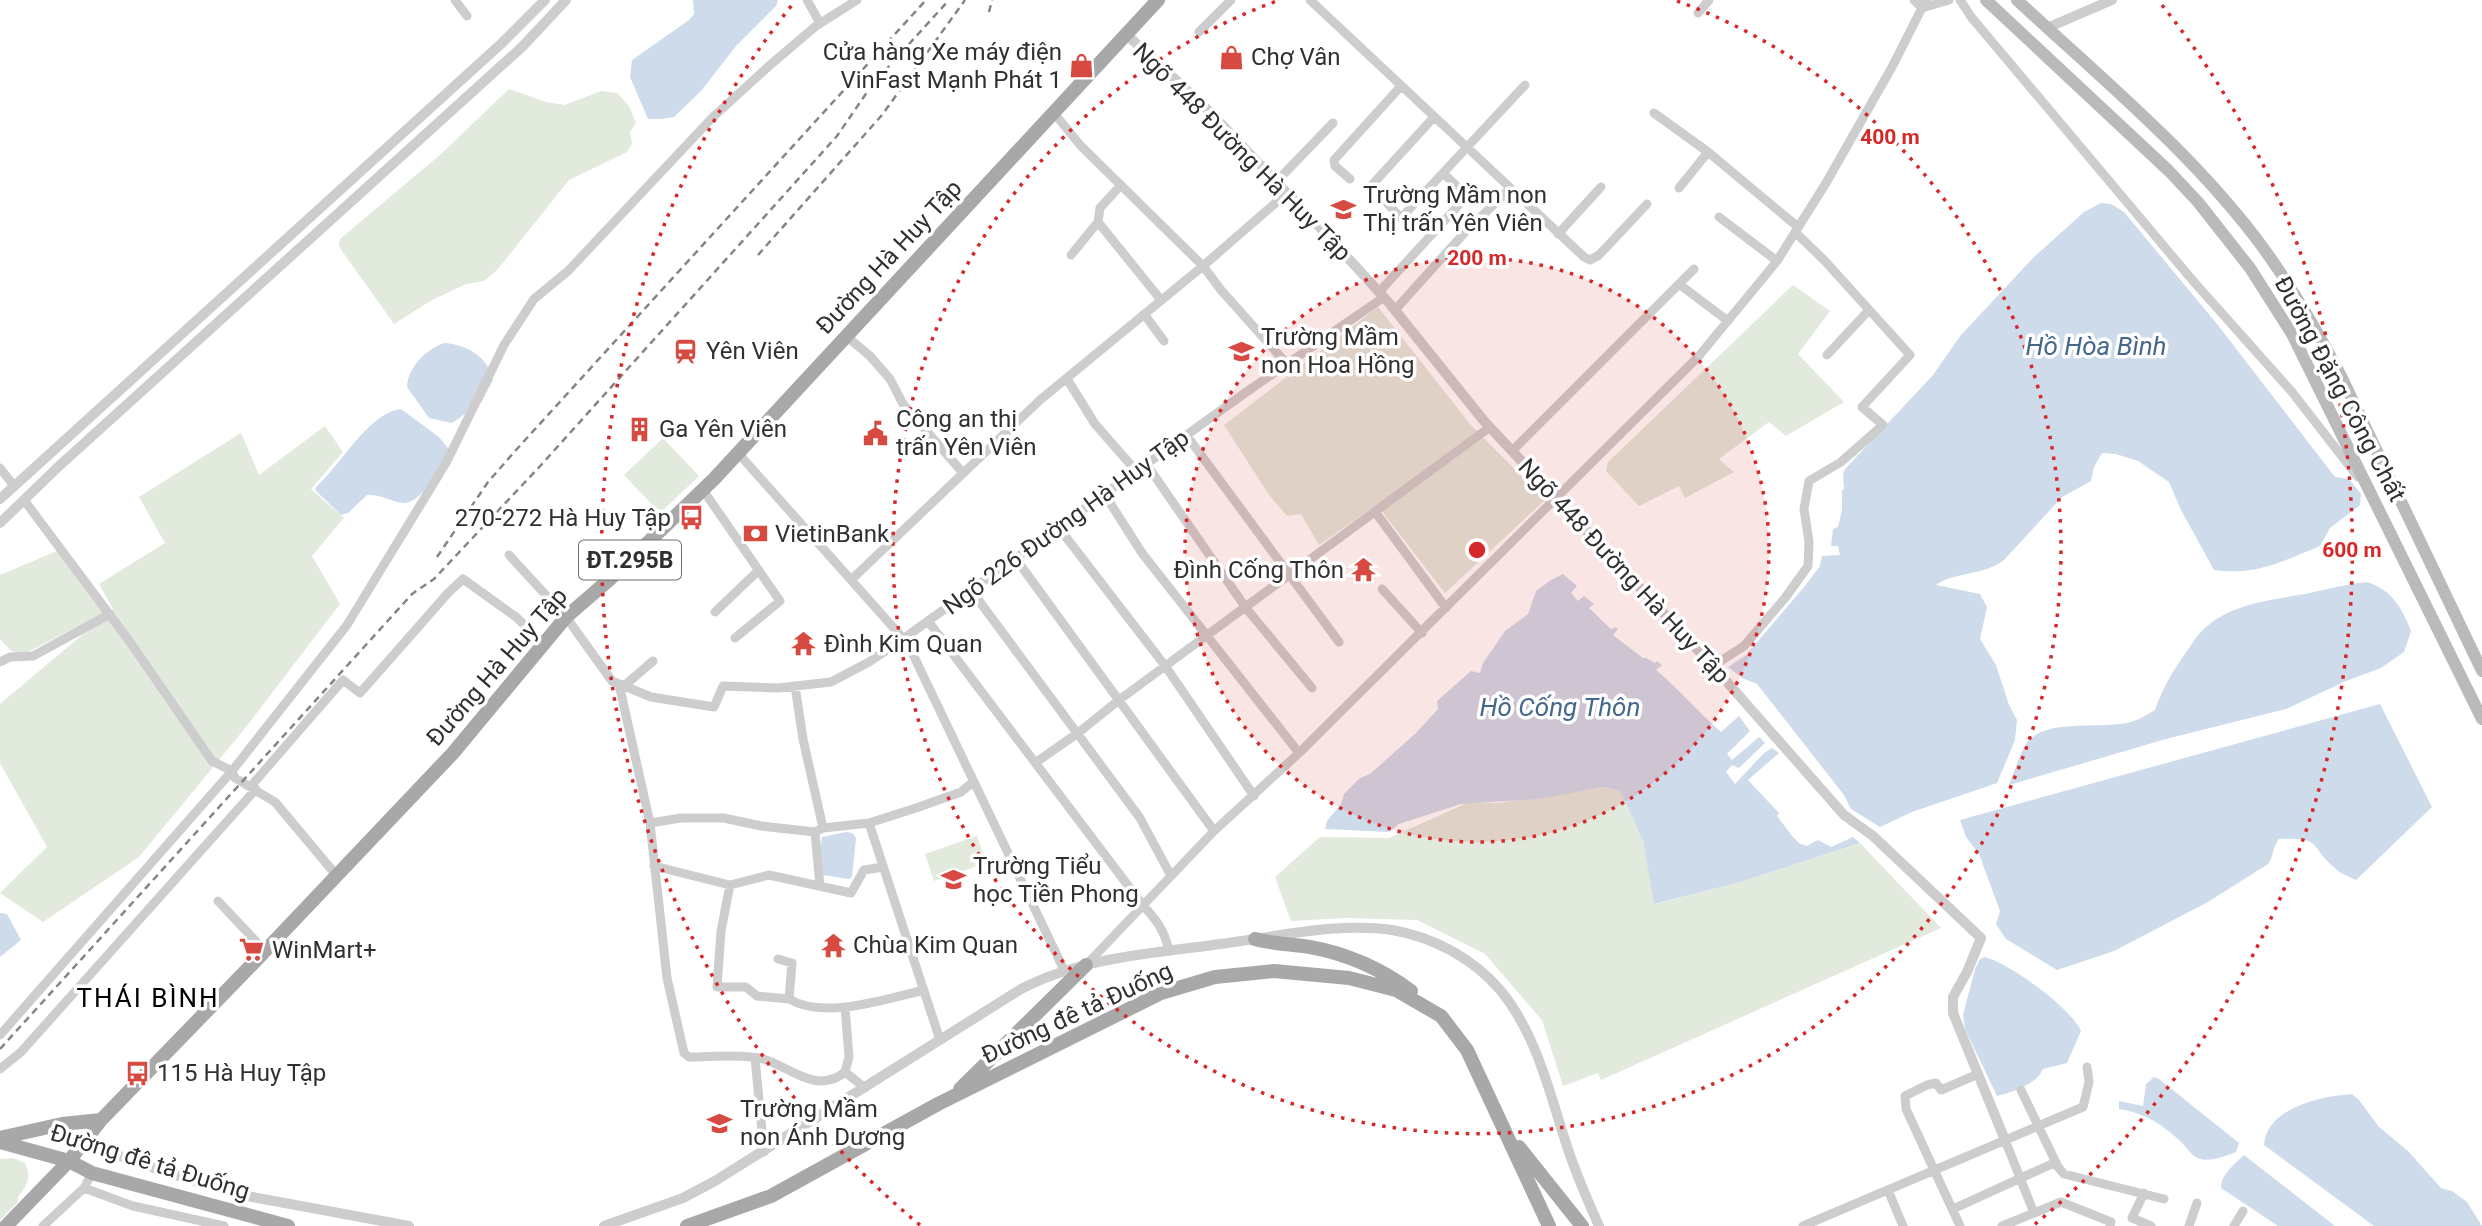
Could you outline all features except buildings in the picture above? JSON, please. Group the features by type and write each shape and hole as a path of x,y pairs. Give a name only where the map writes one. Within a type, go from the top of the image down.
{"main road":[{"name":"Đường Hà Huy Tập","path":"6,1226 69,1161 101,1120 453,753 566,617 703,490 1158,0"},
{"name":"Đường Đặng Công Chất","path":"1986,0 2169,171 2212,219 2250,268 2292,334 2377,501 2482,719"},
{"name":"Đường Đặng Công Chất","path":"2017,0 2183,156 2263,247 2297,297 2341,376 2482,671"},
{"path":"2032,43 2047,28"},
{"path":"1255,939 1352,957 1392,978 1441,1016"},
{"path":"952,1097 1086,965"},
{"name":"Đường đê tả Đuống","path":"687,1226 706,1222 771,1196 952,1097 1161,993 1215,977 1274,971 1349,978 1395,990 1441,1016 1467,1050 1549,1226"},
{"path":"0,1140 62,1124 101,1120"},
{"path":"1503,1127 1582,1226"},
{"name":"Đường đê tả Đuống","path":"0,1140 69,1161 92,1173 288,1226"}],"street":[{"path":"455,0 467,16"},
{"path":"0,499 502,43 545,0"},
{"path":"0,523 522,47 566,0"},
{"path":"807,0 820,23"},
{"path":"0,1035 232,771 347,625 446,463 504,345 534,299 568,271 712,118 820,23 857,0"},
{"path":"1199,32 1231,0"},
{"path":"1310,0 1558,234 1590,260 1599,255 1647,204"},
{"path":"1698,13 1709,0"},
{"path":"1914,0 1924,4 1949,0"},
{"path":"1961,0 1972,18 2194,282 2292,392 2377,501"},
{"path":"2047,28 2112,0"},
{"path":"1086,965 1214,831 1254,796 1422,633 1698,357 1777,261 1797,230 1892,68 1924,4"},
{"name":"Ngõ 448 Đường Hà Huy Tập","path":"1126,34 1204,106 1382,295 1490,427 1713,666 1844,815 1873,836 1981,938 1953,997 1953,1013 2005,1140"},
{"path":"1434,117 1371,186 1401,218 1525,85"},
{"path":"1350,179 1335,166 1334,160 1401,86"},
{"path":"1054,112 1081,146 1203,266 1287,364"},
{"path":"1654,113 1709,152 1797,230 1910,355 1862,407 1883,425 1841,462 1809,481 1804,509 1810,542 1808,566 1744,646 1713,666"},
{"path":"1276,182 1333,123"},
{"path":"1679,188 1709,152"},
{"name":"Ngõ 226 Đường Hà Huy Tập","path":"509,555 566,617 612,681 651,697 714,707 723,686 778,688 831,682 869,663 1382,295 1467,196 1444,174"},
{"path":"1071,255 1098,222 1100,208 1121,186"},
{"path":"1558,234 1601,187"},
{"path":"1395,310 1467,230 1510,189"},
{"path":"851,580 1040,400 1286,194"},
{"path":"1719,217 1777,261"},
{"path":"1098,222 1161,300"},
{"path":"1512,450 1694,269"},
{"path":"1679,284 1728,321"},
{"path":"1827,355 1870,310"},
{"path":"1144,314 1164,341"},
{"path":"846,337 870,356 890,379 903,404 963,473"},
{"path":"162,351 173,363"},
{"path":"1067,379 1096,424 1138,472"},
{"path":"1035,763 1490,427"},
{"path":"1187,436 1339,642"},
{"path":"738,453 908,644 1064,970"},
{"path":"1147,465 1247,608 1312,688"},
{"path":"0,468 14,486"},
{"path":"703,490 780,601 735,638"},
{"path":"1105,495 1142,553 1299,753"},
{"path":"24,500 110,614 212,761 232,771 235,778 275,802 337,876"},
{"path":"1376,513 1446,608"},
{"path":"1059,528 1166,667 1254,796"},
{"path":"1016,559 1214,831"},
{"path":"715,612 759,570"},
{"path":"0,1069 21,1052 253,787 342,680 360,693 457,583 463,579 516,617 543,643"},
{"path":"1382,589 1422,633"},
{"path":"971,590 1140,818 1171,876"},
{"path":"0,662 10,657 33,656 110,614"},
{"path":"928,621 1163,928 1170,951"},
{"path":"653,661 622,685 650,823 667,978 684,1053 689,1057 761,1058 796,1075 831,1079 845,1072 849,1057 845,1007"},
{"path":"795,686 819,830 820,886"},
{"path":"650,823 681,818 724,818 761,826 819,830 869,823 961,792 973,782"},
{"path":"869,823 940,1041"},
{"path":"654,866 730,885 769,875 851,893 864,870 883,867"},
{"path":"730,885 721,931 717,987 746,987 757,996 789,999 802,1007 845,1007 923,990"},
{"path":"218,901 265,951"},
{"path":"604,1226 683,1198 764,1152 1021,989 1064,970 1255,939 1337,930 1391,930 1426,939 1456,953 1489,977 1511,1004 1532,1043 1573,1162 1599,1226"},
{"path":"778,959 792,963 789,999"},
{"path":"755,1058 764,1152"},
{"path":"1803,1226 1817,1223 2083,1107 2088,1086 2088,1067"},
{"path":"845,1072 865,1088"},
{"path":"1960,1226 1906,1109 1905,1096 1936,1083 1941,1090 1978,1074"},
{"path":"2021,1090 2064,1174 2164,1199"},
{"path":"2005,1140 2034,1213"},
{"path":"84,1143 168,1173 247,1196 409,1226"},
{"path":"1953,1209 2056,1162"},
{"path":"43,1226 84,1188 92,1173"},
{"path":"84,1188 133,1206 225,1226"},
{"path":"1888,1190 1900,1225"},
{"path":"2144,1193 2132,1218 2151,1226"},
{"path":"199,1201 225,1226"},
{"path":"2002,1226 2061,1202 2111,1222 2110,1226"},
{"path":"2189,1226 2197,1203"},
{"path":"2234,1226 2243,1211"}],"shaded area":[{"path":"509,89 546,102 565,105 601,91 617,93 629,106 636,123 630,132 632,144 627,152 569,180 498,269 484,281 466,284 432,300 394,324 342,251 340,239 441,154"},
{"path":"1793,285 1830,311 1798,354 1844,402 1786,436 1769,422 1719,459 1734,472 1685,498 1679,486 1639,506 1606,471 1608,462"},
{"path":"1378,307 1470,424 1545,500 1445,593 1377,505 1319,545 1301,514 1287,516 1269,495 1224,425"},
{"path":"325,426 343,452 311,489 344,518 312,556 340,604 246,727 139,857 43,922 0,893 47,847 0,763 0,704 113,609 99,584 165,543 139,497 241,433 259,475"},
{"path":"663,438 699,476 660,513 624,475"},
{"path":"59,550 104,613 22,655 10,650 0,639 0,575"},
{"path":"1603,787 1620,791 1643,841 1655,904 1737,883 1860,843 1941,928 1601,1080 1598,1073 1563,1086 1542,1020 1485,954 1417,920 1346,918 1291,921 1275,877 1320,837 1389,838 1467,803 1499,803"},
{"path":"977,836 986,863 934,881 925,854"},
{"path":"13,1158 25,1163 28,1181 18,1197 18,1202 0,1220 0,1159"}],"water":[{"path":"693,0 778,0 776,6 736,46 701,91 674,117 648,119 630,77 632,60 689,20 694,14"},
{"name":"Hồ Hòa Bình","path":"2101,203 2111,204 2124,212 2217,324 2335,477 2349,479 2361,494 2360,505 2330,528 2320,546 2256,569 2214,570 2169,482 2138,461 2102,453 2094,467 2091,481 2062,497 2004,560 1988,569 1952,577 1936,585 1980,594 1987,607 1980,639 1996,665 2009,705 2017,720 2015,740 1997,783 1912,812 1880,827 1851,809 1844,795 1757,684 1742,678 1728,667 1746,655 1805,586 1820,566 1822,556 1840,555 1838,546 1831,546 1833,529 1838,527 1842,510 1843,473 1846,468 1933,375 1961,335 2033,258 2084,212"},
{"path":"445,343 462,346 476,354 487,365 493,380 481,403 452,423 429,418 407,387 411,372 420,359"},
{"path":"401,409 439,437 451,452 431,483 411,502 367,495 348,513 341,515 315,490 316,487 366,430 377,420"},
{"name":"Hồ Cống Thôn","path":"1563,574 1577,586 1571,593 1578,601 1584,596 1594,604 1589,608 1611,629 1618,629 1613,635 1643,658 1662,665 1656,670 1721,732 1739,716 1750,731 1727,754 1732,760 1759,737 1765,743 1739,768 1732,765 1726,772 1735,784 1764,753 1772,748 1779,753 1748,780 1779,813 1777,816 1800,844 1807,846 1818,840 1831,847 1853,837 1860,843 1737,883 1654,904 1643,841 1620,791 1603,787 1539,799 1461,804 1399,824 1389,832 1325,829 1327,821 1341,804 1344,794 1416,733 1438,709 1437,701 1471,671 1480,673 1483,663 1505,631 1528,614 1536,591"},
{"path":"2367,582 2390,595 2411,631 2404,652 2381,668 2286,709 2166,739 2009,785 2023,749 2034,736 2059,727 2131,722 2155,710 2176,667 2195,640 2222,616 2260,602"},
{"path":"2380,704 2432,807 2356,880 2338,871 2309,842 2279,839 2268,864 2208,902 2114,951 2057,970 2006,939 1996,924 2000,911 1979,854 1966,837 1960,820"},
{"path":"852,833 856,838 852,877 849,879 823,875 820,856 822,837"},
{"path":"0,913 7,914 21,940 0,957"},
{"path":"1985,957 2009,968 2053,999 2081,1031 2067,1063 2043,1069 2030,1084 1997,1096 1965,1029 1963,1015 1975,969 1980,959"},
{"path":"2154,1077 2239,1143 2236,1152 2212,1159 2198,1158 2161,1125 2137,1113 2119,1109 2119,1101 2143,1106 2146,1084"},
{"path":"2352,1094 2379,1127 2408,1151 2441,1188 2452,1191 2467,1202 2482,1226 2374,1226 2264,1145 2267,1132 2274,1122 2297,1106"},
{"path":"2244,1155 2335,1226 2278,1226 2221,1188 2226,1174"}],"railway":[{"path":"437,557 488,482 516,450 926,0"},
{"path":"0,1049 412,594 434,579 542,464 837,136 872,85 949,0"},
{"path":"758,255 882,115 965,0"},
{"path":"989,12 992,0"}],"place":[{"name":"Chợ Vân","path":"1231,57"},
{"name":"Cửa hàng Xe máy điện VinFast Mạnh Phát 1","path":"1082,66"},
{"name":"Trường Mầm non Thị trấn Yên Viên","path":"1343,209"},
{"name":"Yên Viên","path":"686,351"},
{"name":"Trường Mầm non Hoa Hồng","path":"1241,351"},
{"name":"Ga Yên Viên","path":"639,429"},
{"name":"Công an thị trấn Yên Viên","path":"876,433"},
{"name":"270-272 Hà Huy Tập","path":"691,518"},
{"name":"VietinBank","path":"755,534"},
{"name":"Đình Cống Thôn","path":"1364,570"},
{"name":"Đình Kim Quan","path":"804,644"},
{"name":"Trường Tiểu học Tiền Phong","path":"953,880"},
{"name":"Chùa Kim Quan","path":"833,945"},
{"name":"WinMart+","path":"252,950"},
{"name":"115 Hà Huy Tập","path":"137,1073"},
{"name":"Trường Mầm non Ánh Dương","path":"720,1123"}],"district":[{"name":"THÁI BÌNH","path":"148,998"}]}
